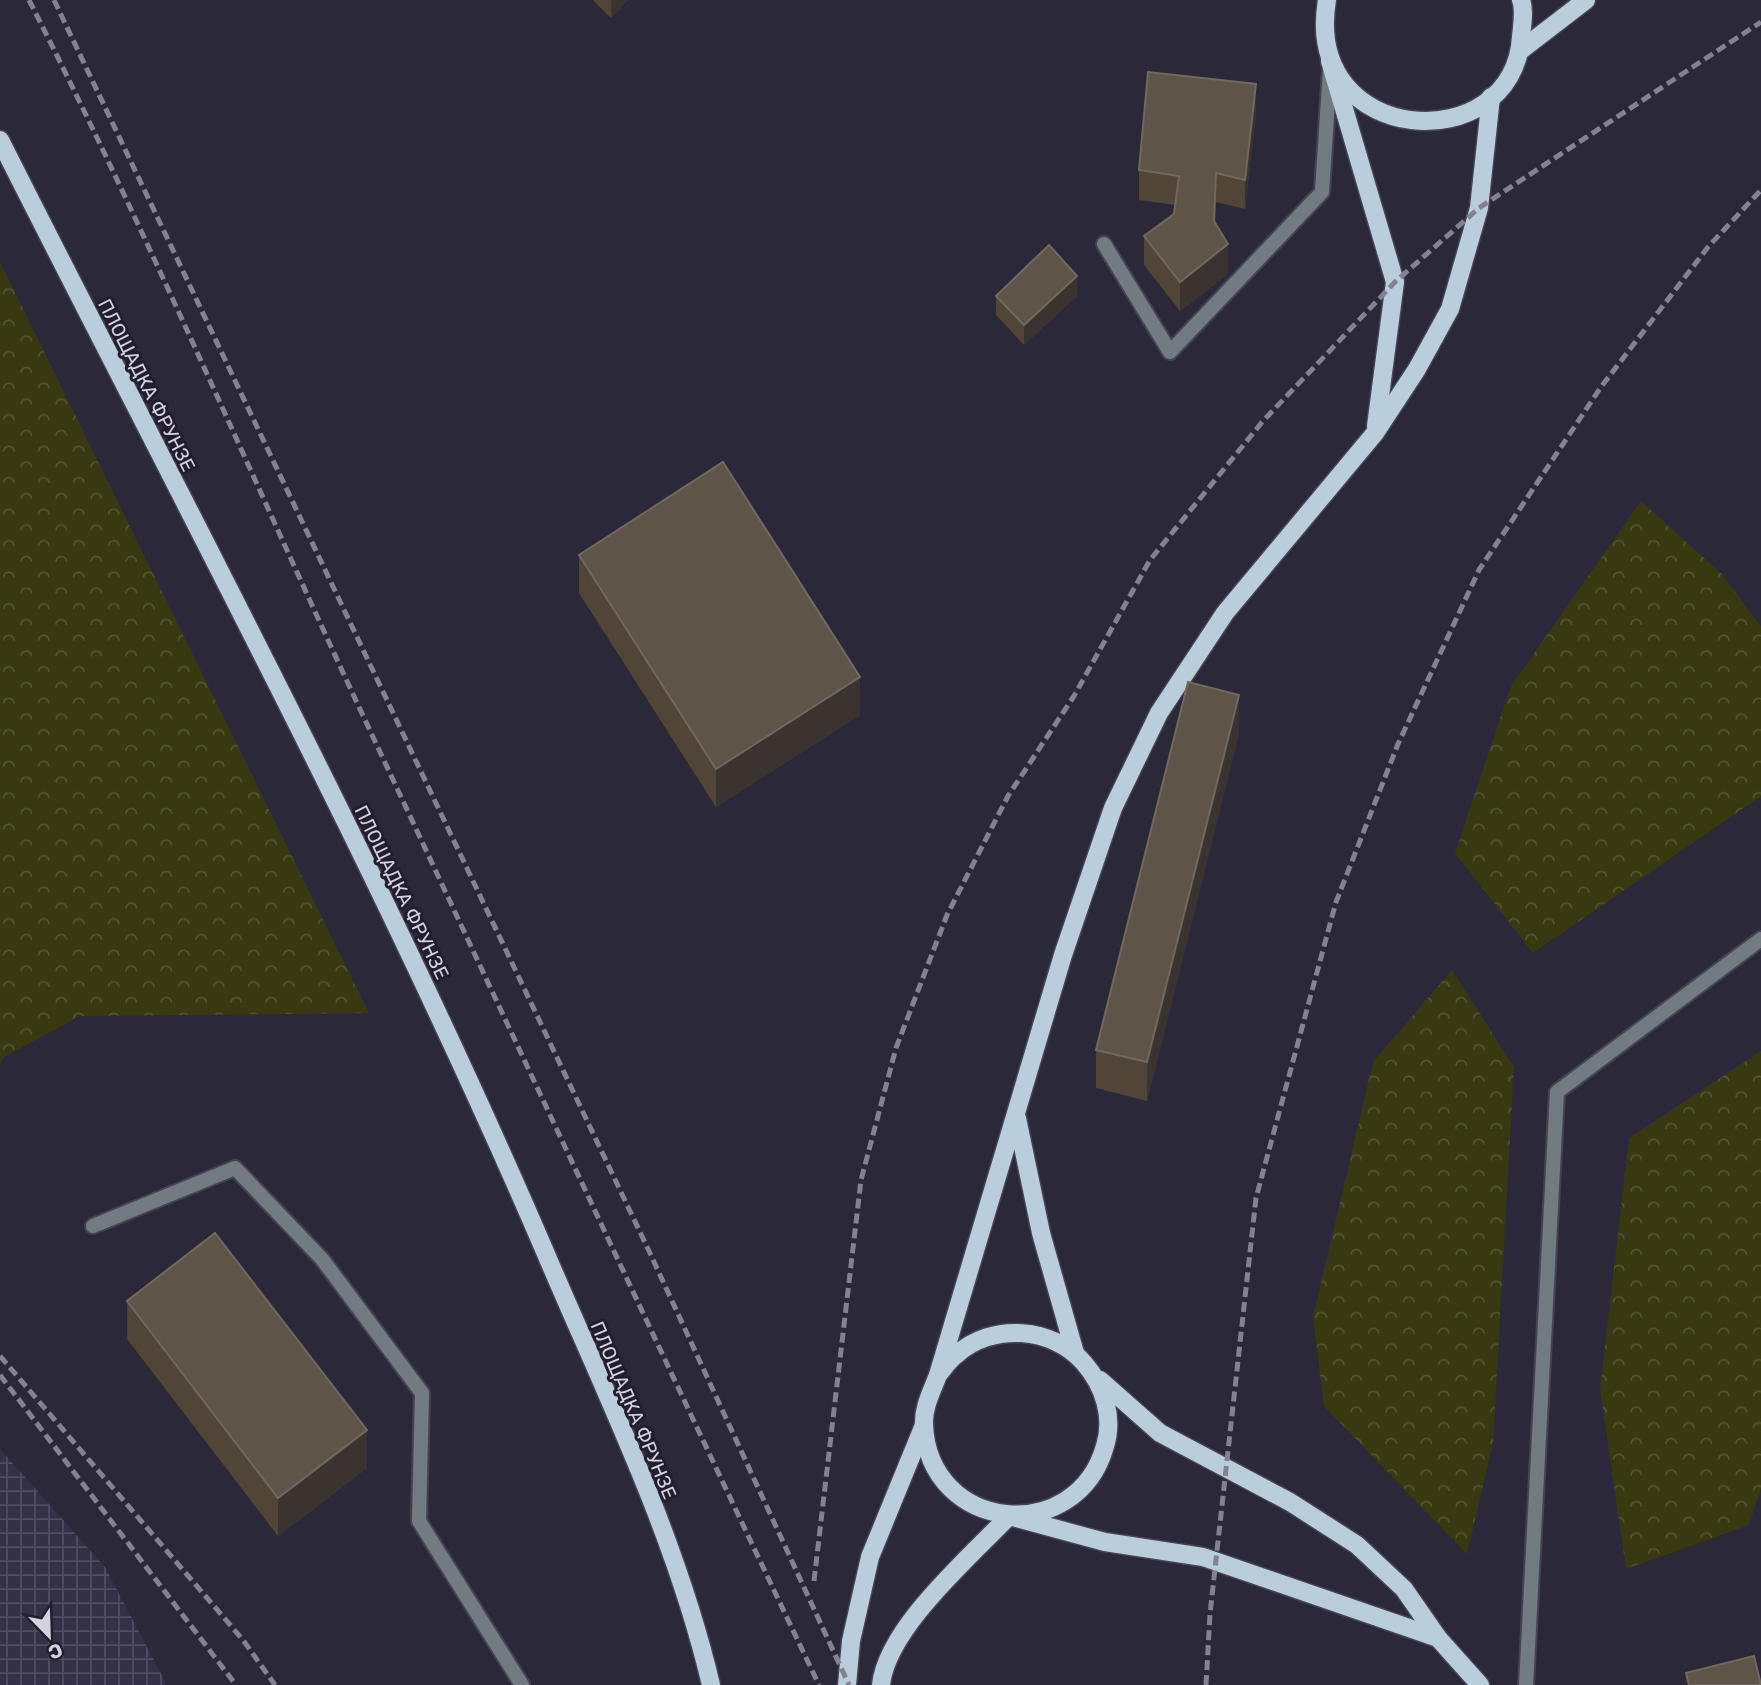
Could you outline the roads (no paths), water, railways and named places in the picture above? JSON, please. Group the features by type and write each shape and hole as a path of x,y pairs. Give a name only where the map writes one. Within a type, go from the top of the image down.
{"main road":[{"path":"1327,0 1323,24 1330,61 1395,282 1375,433"},
{"path":"1330,61 1352,93 1383,115 1421,123 1459,117 1491,97 1510,76 1521,50 1521,0"},
{"path":"1521,50 1586,0"},
{"path":"1438,1638 1203,1557 1105,1542 990,1513 961,1498 946,1485 930,1457 924,1425 926,1405 938,1375 1063,955 1113,807 1158,713 1226,613 1375,433 1417,369 1450,309 1479,208 1491,97"},
{"name":"ПЛОЩАДКА ФРУНЗЕ","path":"0,140 394,919 522,1199 646,1488 699,1636 711,1685"},
{"path":"1016,1115 1041,1233 1075,1353"},
{"path":"938,1375 956,1354 984,1338 1016,1332 1047,1337 1075,1353 1095,1376 1160,1433 1290,1502 1357,1545 1404,1589 1438,1638 1480,1685"},
{"path":"881,1685 882,1669 915,1614 1009,1517 1041,1513 1082,1490 1100,1464 1109,1434 1106,1402 1095,1376"},
{"path":"846,1685 851,1641 870,1557 924,1425"}],"street":[{"path":"1104,244 1170,352 1322,192 1330,61"},
{"path":"1526,1685 1557,1092 1761,939"},
{"path":"93,1226 235,1168 323,1259 422,1393 419,1521 522,1685"}],"railway":[{"path":"29,0 162,275 330,645 819,1685"},
{"path":"54,0 649,1251 849,1685"},
{"path":"814,1581 861,1180 896,1048 947,915 1008,796 1074,696 1150,560 1263,421 1395,282 1479,208 1761,22"},
{"path":"1206,1685 1210,1614 1256,1198 1336,902 1398,744 1479,570 1601,387 1708,247 1761,190"},
{"path":"0,1356 243,1640 275,1685"},
{"path":"0,1375 236,1685"}]}
